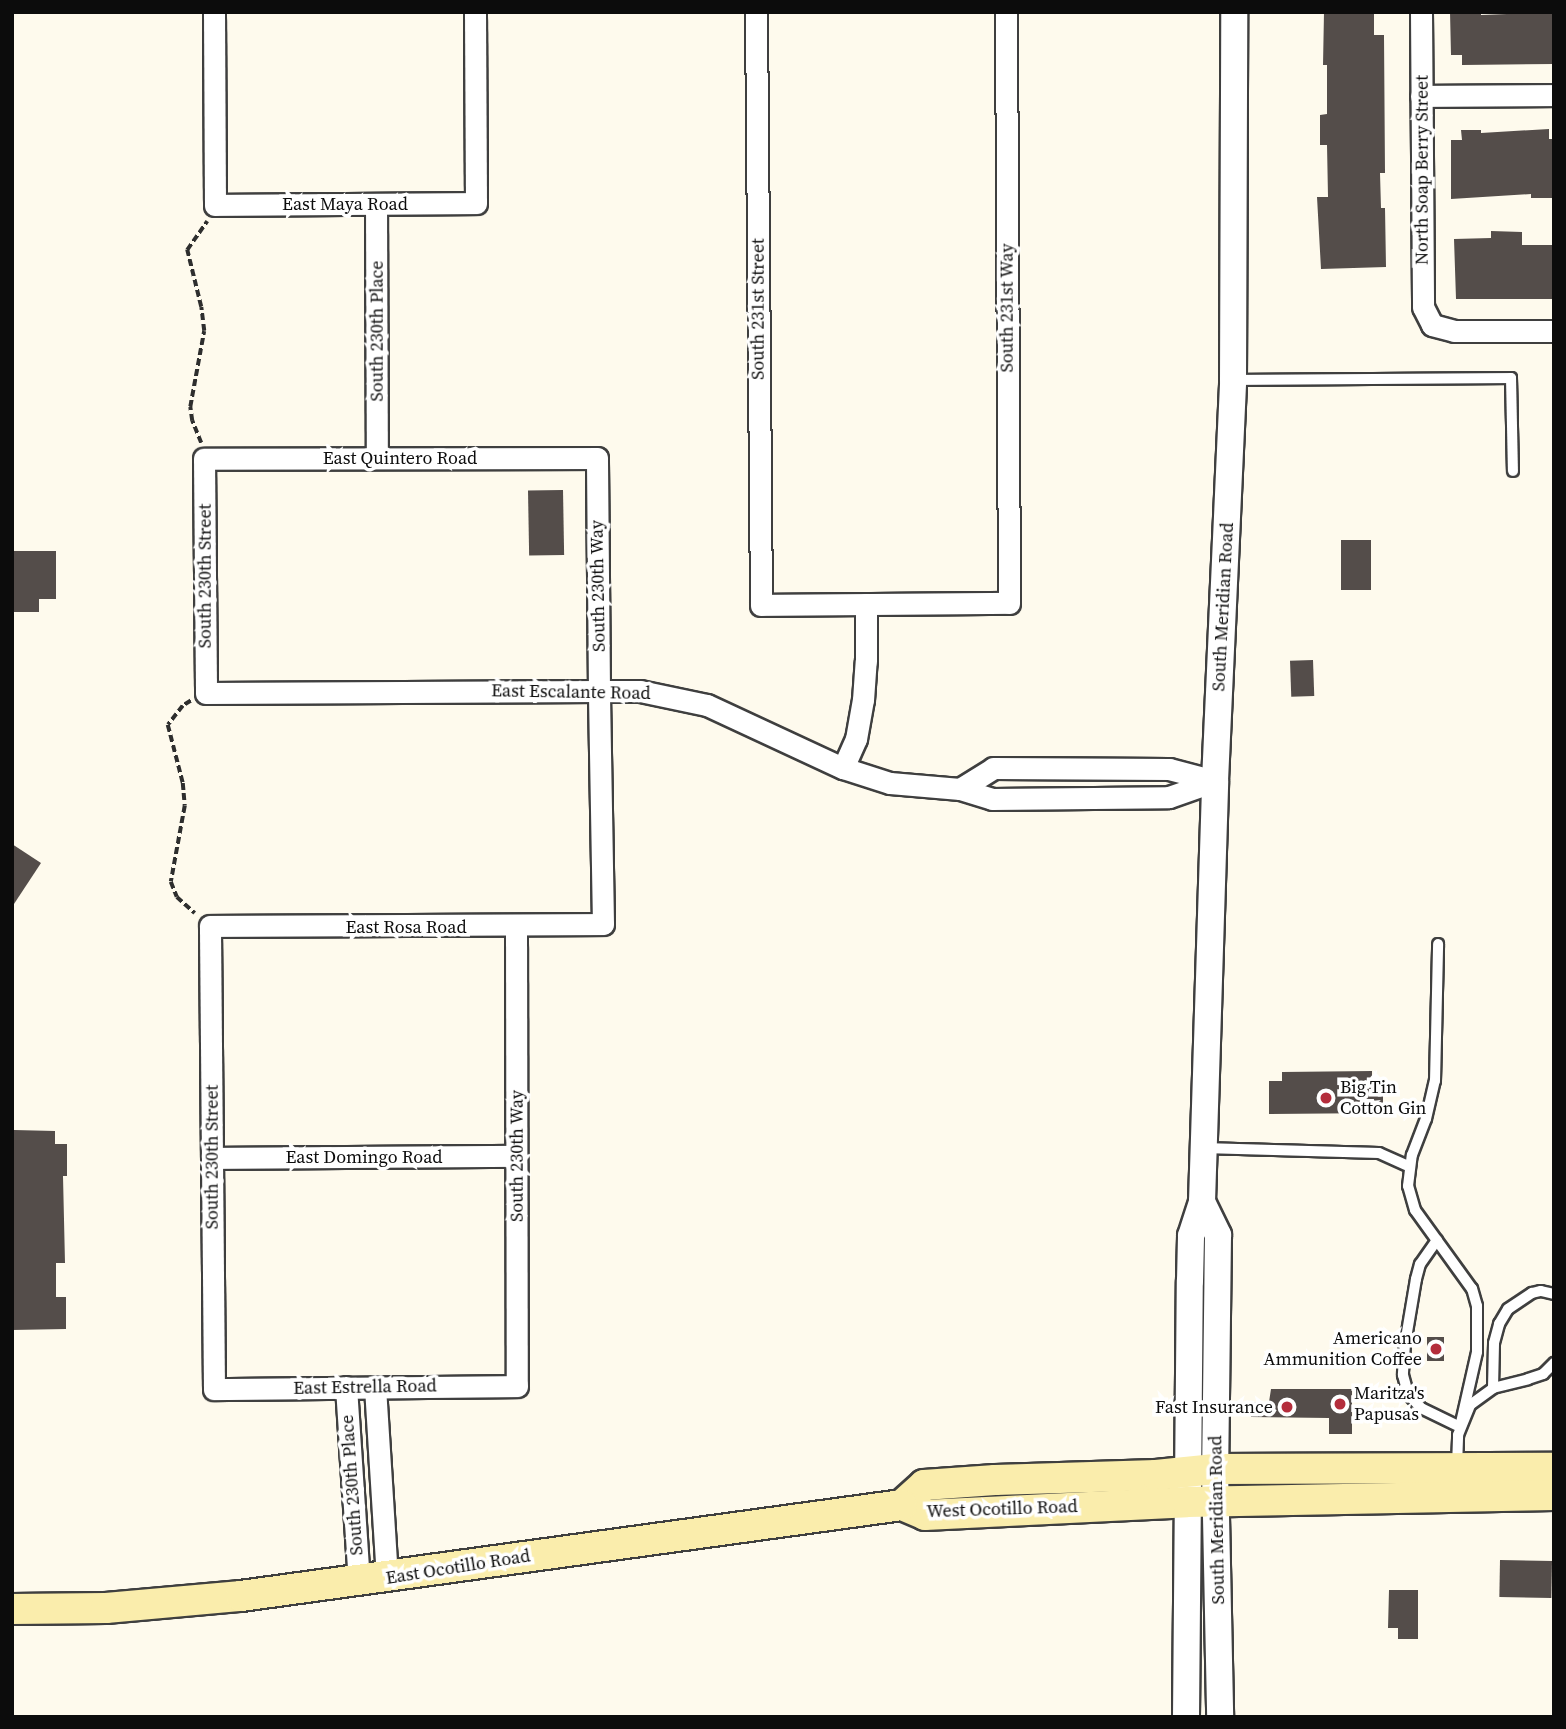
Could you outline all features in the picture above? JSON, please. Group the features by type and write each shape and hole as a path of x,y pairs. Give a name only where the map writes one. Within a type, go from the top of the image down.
{"main road":[{"name":"West Ocotillo Road","path":"1554,1468 1203,1469 1156,1475 1055,1477 923,1485 902,1505 925,1515 1186,1502 1554,1495"},
{"name":"East Ocotillo Road","path":"12,1609 106,1608 373,1580 658,1537 902,1505"}],"street":[{"path":"214,12 215,205"},
{"name":"East Maya Road","path":"215,205 476,203 475,12"},
{"name":"South 231st Street","path":"756,12 761,605 866,604"},
{"name":"South 231st Way","path":"866,604 1009,603 1006,12"},
{"name":"South Meridian Road","path":"1185,1717 1186,1502 1203,1469 1218,1235 1202,1202 1215,781 1233,380 1234,12"},
{"name":"North Soap Berry Street","path":"1420,12 1423,307 1432,325 1454,331 1554,331"},
{"path":"1421,96 1554,95"},
{"name":"South 230th Place","path":"376,205 377,458"},
{"name":"East Quintero Road","path":"204,459 597,458"},
{"name":"South 230th Way","path":"597,458 603,924"},
{"name":"South 230th Street","path":"204,459 206,693"},
{"path":"843,768 856,739 863,700 866,604"},
{"name":"East Escalante Road","path":"206,693 653,692 707,705 843,768 890,783 960,789 992,799 1169,797 1215,781"},
{"path":"960,789 993,768 1169,769 1215,781"},
{"name":"East Rosa Road","path":"210,926 516,927 603,924"},
{"name":"South 230th Street","path":"210,926 214,1389"},
{"name":"South 230th Way","path":"516,927 517,1386"},
{"name":"East Domingo Road","path":"212,1158 516,1156"},
{"name":"East Estrella Road","path":"214,1389 517,1386"},
{"name":"South 230th Place","path":"346,1387 373,1580"},
{"name":"South 230th Place","path":"373,1580 375,1387"},
{"name":"South Meridian Road","path":"1203,1469 1216,1502 1220,1717"}],"lane":[{"path":"1233,380 1511,378 1513,471"},
{"path":"1438,944 1435,1081 1410,1167 1408,1186 1415,1210 1472,1289 1477,1306 1477,1352 1460,1427 1457,1470"},
{"path":"1203,1148 1379,1153 1410,1167"},
{"path":"1437,1240 1420,1264 1416,1279 1407,1324 1403,1375 1408,1394 1421,1408 1460,1427"},
{"path":"1493,1388 1494,1343 1499,1324 1508,1309 1541,1290 1554,1294"},
{"path":"1460,1427 1470,1405 1493,1388 1535,1377 1554,1363"}],"path":[{"path":"204,459 190,407 204,331 187,250 215,205"},
{"path":"206,693 183,706 168,725 185,806 171,883 177,897 210,926"}],"building":[{"path":"1324,12 1374,12 1374,35 1384,35 1385,173 1380,173 1381,208 1385,208 1386,267 1321,269 1317,197 1328,197 1327,145 1320,145 1320,115 1327,114 1327,65 1323,65"},
{"path":"1450,12 1481,12 1481,15 1554,12 1554,64 1462,65 1462,55 1451,55"},
{"path":"1549,129 1549,139 1554,139 1554,198 1531,198 1531,194 1451,199 1451,140 1462,140 1461,130 1481,130 1481,133"},
{"path":"1491,231 1522,232 1522,245 1554,245 1554,299 1456,299 1454,239 1491,238"},
{"path":"563,490 564,555 529,556 528,491"},
{"path":"1341,540 1371,540 1371,590 1341,590"},
{"path":"12,551 56,551 56,599 39,599 39,612 12,612"},
{"path":"1313,660 1314,696 1291,697 1290,661"},
{"path":"12,844 41,863 12,907"},
{"name":"Big Tin Cotton Gin","path":"1372,1071 1372,1083 1383,1082 1383,1113 1269,1114 1269,1081 1282,1081 1282,1072"},
{"path":"14,1130 55,1131 55,1144 67,1144 67,1176 63,1176 65,1263 56,1263 56,1297 66,1297 66,1329 12,1330"},
{"name":"Americano Ammunition Coffee","path":"1427,1337 1444,1337 1444,1361 1427,1361"},
{"path":"1271,1389 1352,1389 1352,1434 1329,1434 1329,1418 1251,1417 1251,1402 1269,1402"},
{"path":"1500,1560 1552,1561 1551,1598 1499,1597"},
{"path":"1389,1590 1418,1590 1418,1639 1398,1639 1398,1628 1388,1628"}],"place":[{"name":"Big Tin Cotton Gin","path":"1326,1098"},
{"name":"Americano Ammunition Coffee","path":"1436,1349"},
{"name":"Maritza's Papusas","path":"1340,1404"},
{"name":"Fast Insurance","path":"1287,1407"}]}
